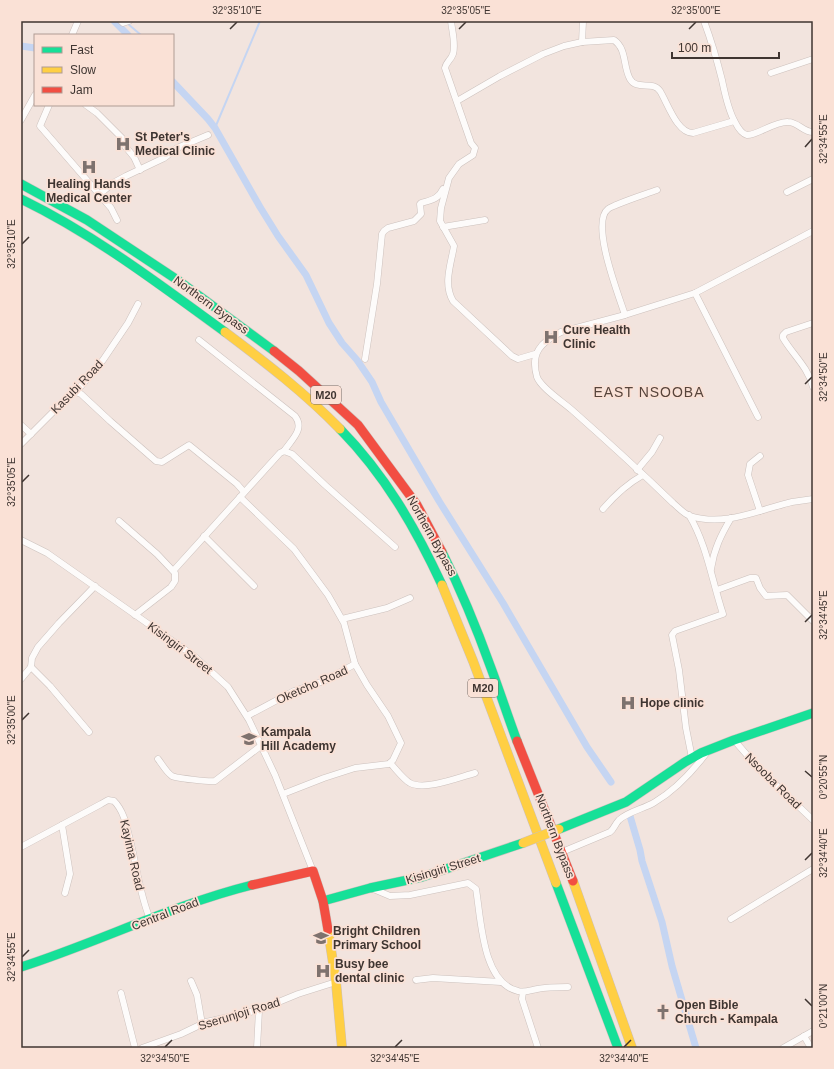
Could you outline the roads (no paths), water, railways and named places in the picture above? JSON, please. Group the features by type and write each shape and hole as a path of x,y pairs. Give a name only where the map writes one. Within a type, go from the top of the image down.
{"main road":[{"name":"Northern Bypass","path":"21,184 87,220 179,281 299,371 358,425 417,505 454,576 491,667 507,714 562,852 632,1048"},
{"name":"Northern Bypass","path":"21,199 44,210 109,249 276,371 323,410 348,436 374,467 398,501 422,541 456,619 618,1048"},
{"name":"Kisingiri Street","path":"324,901 370,888 422,877 523,843 626,802 692,758 709,750 813,713"},
{"path":"313,870 324,901 336,982 342,1048"},
{"name":"Central Road","path":"21,967 72,950 210,897 238,888 313,870"}],"street":[{"path":"72,34 78,21"},
{"path":"365,359 377,284 382,234 388,228 414,222 421,214 420,204 434,200 438,197 459,164 473,155 475,148 445,68 447,62 452,56 454,48 451,21"},
{"path":"582,42 583,21"},
{"path":"704,21 727,102 734,121 743,133 747,135 787,122 793,122 804,130 813,132"},
{"path":"457,101 500,76 543,54 564,46 582,42 614,40 621,48 630,79 637,85 654,86 659,90 672,114 683,130 688,133 693,133 734,121"},
{"path":"771,73 813,58"},
{"path":"21,120 34,97"},
{"path":"48,106 40,126 100,194 111,208 117,220"},
{"path":"87,106 97,113 122,138 125,146 134,158 140,170"},
{"path":"100,194 119,180 164,158 177,148 208,136"},
{"path":"449,178 440,215 440,221 454,246 448,274 448,290 453,301 512,356 518,359 535,354"},
{"path":"787,192 813,179"},
{"path":"626,315 605,248 601,224 608,209 657,190"},
{"path":"442,227 485,220"},
{"path":"692,758 679,670 672,642 672,635 675,631 723,614 711,570 696,527 689,515 673,503 571,409 542,385 537,376 534,361 535,354 551,337 561,332 626,315 695,293 813,231"},
{"path":"695,293 758,417"},
{"name":"Kasubi Road","path":"21,444 71,394 76,392 103,360 128,323 138,304"},
{"path":"813,323 786,332 783,338 806,368 813,387"},
{"path":"174,570 242,494 280,453 284,451 299,427 299,421 295,416 199,340"},
{"path":"76,392 84,397 156,460 162,462 189,445 241,487 242,494 294,549 328,595 342,619 355,664 388,716 400,741 390,763"},
{"path":"21,425 31,434"},
{"path":"637,470 652,452 660,438"},
{"path":"284,451 292,454 394,547"},
{"path":"760,456 750,464 748,475 760,511"},
{"path":"602,509 619,492 643,475"},
{"path":"689,515 714,520 731,518 793,502 813,499"},
{"path":"711,570 715,549 731,518"},
{"path":"119,521 174,570 176,577 171,587 136,615"},
{"path":"204,536 254,586"},
{"name":"Kisingiri Street","path":"21,540 47,553 194,656 208,667 228,687 247,716 262,745 313,870"},
{"path":"716,590 750,578 756,578 760,588 766,596 787,595 813,621"},
{"path":"21,679 31,667 32,658 38,647 95,586"},
{"path":"342,619 387,608 410,598"},
{"name":"Oketcho Road","path":"247,716 294,691 324,681 355,664"},
{"path":"31,667 50,686 89,732"},
{"name":"Nsooba Road","path":"734,740 760,770 813,820"},
{"path":"158,759 170,775 175,778 211,782 215,781 262,745"},
{"path":"562,852 610,832 619,821 633,812 651,805 669,793 691,773 709,750"},
{"path":"390,763 407,781 416,786 429,785 475,772"},
{"path":"283,794 355,768 390,763"},
{"name":"Kayima Road","path":"21,847 108,800 114,801 120,808 127,827 144,904 150,919"},
{"path":"62,826 70,874 65,893"},
{"path":"731,919 813,869"},
{"path":"370,888 390,896 410,895 463,883 472,885 476,889 482,933 489,958 492,968 501,982"},
{"path":"416,980 433,978 501,982 523,992 536,989 568,987"},
{"path":"191,981 196,990 202,1024"},
{"name":"Sserunjoji Road","path":"142,1048 216,1019 259,1010 298,994 336,982"},
{"path":"523,992 522,999 538,1048"},
{"path":"121,994 135,1048"},
{"path":"257,1048 259,1010"},
{"path":"783,1048 813,1031"},
{"path":"804,1036 811,1048"}],"waterway":[{"path":"114,21 127,34"},
{"path":"215,128 260,21"},
{"path":"128,24 140,34"},
{"path":"21,46 34,48"},
{"path":"174,83 215,128 260,207 278,236 306,275 329,323 342,343 357,360 372,382 381,402 439,501 503,603 587,747 611,782"},
{"path":"630,816 642,861 662,922 672,966 696,1048"}],"place":[{"name":"St Peter's Medical Clinic","path":"123,144"},
{"name":"Healing Hands Medical Center","path":"89,167"},
{"name":"Cure Health Clinic","path":"551,337"},
{"name":"Hope clinic","path":"628,703"},
{"name":"Kampala Hill Academy","path":"249,739"},
{"name":"Bright Children Primary School","path":"321,938"},
{"name":"Busy bee dental clinic","path":"323,971"},
{"name":"Open Bible Church - Kampala","path":"663,1012"}],"district":[{"name":"EAST NSOOBA","path":"649,392"}]}
